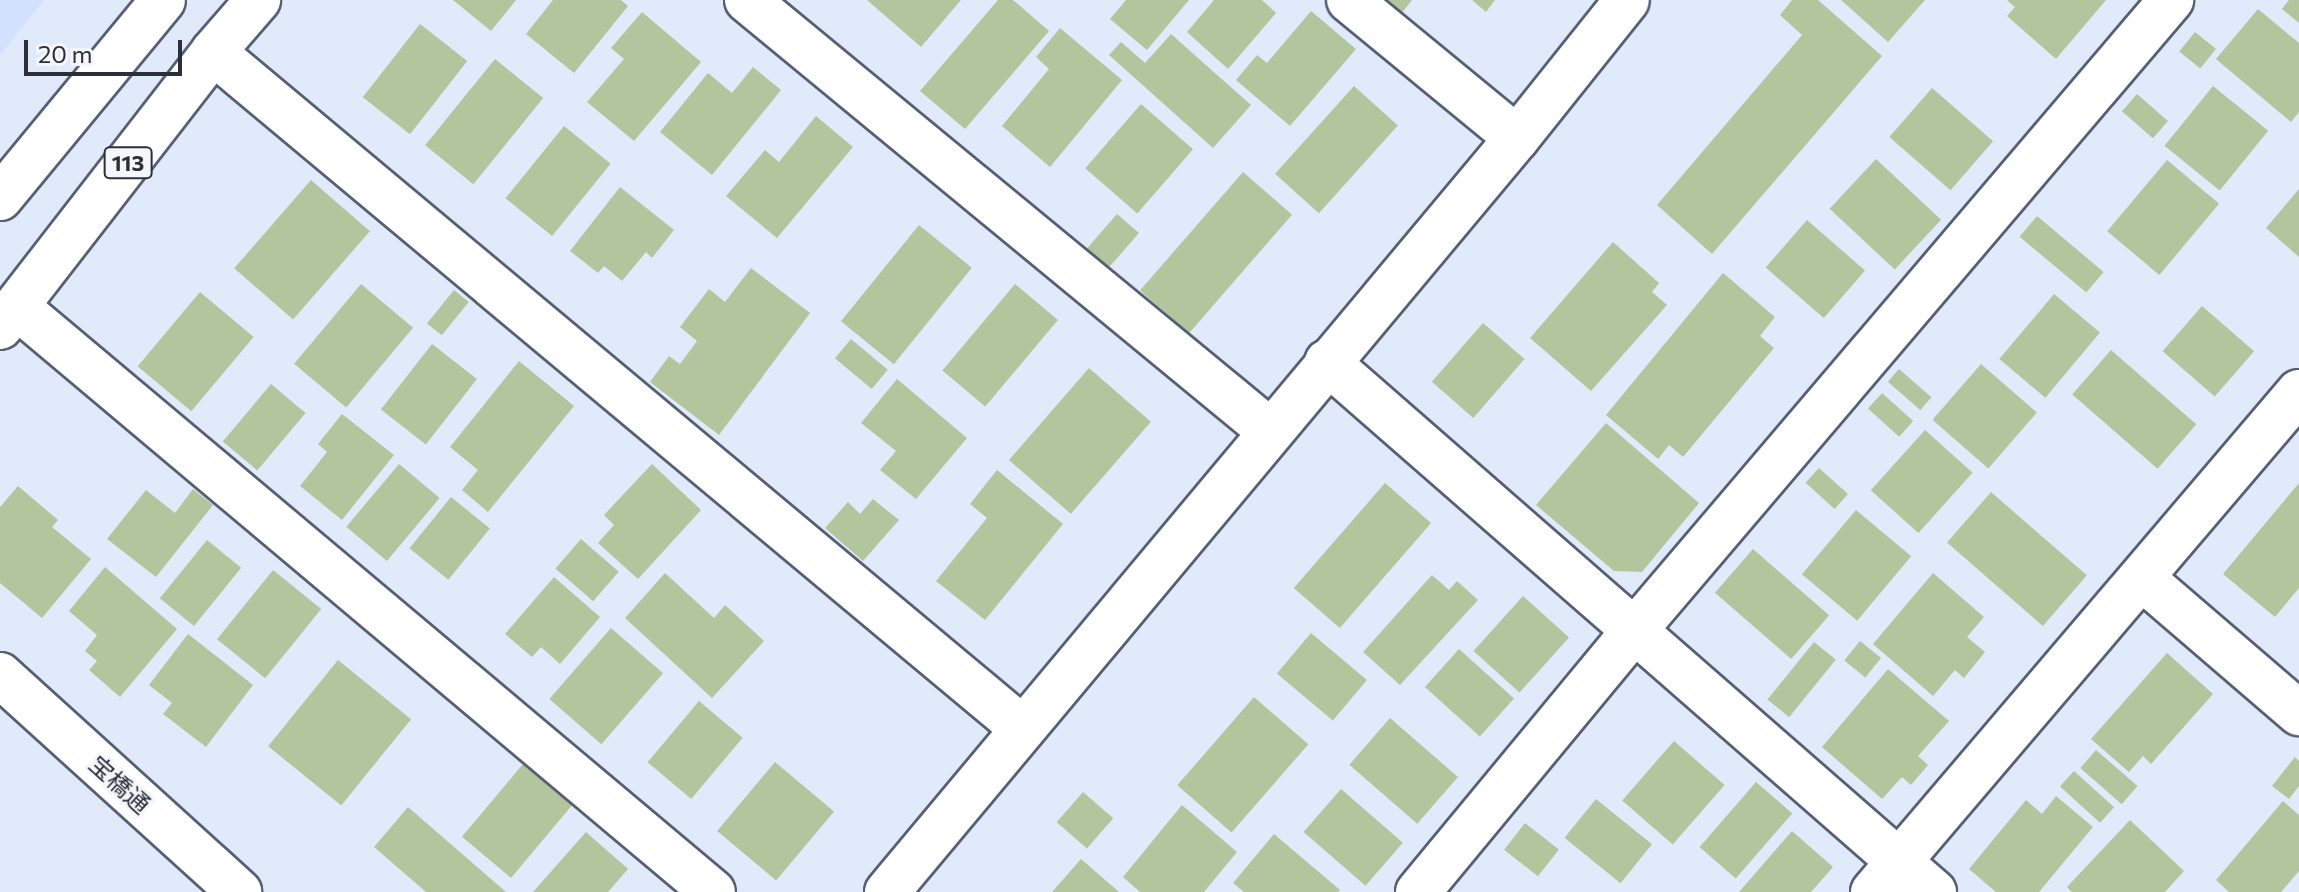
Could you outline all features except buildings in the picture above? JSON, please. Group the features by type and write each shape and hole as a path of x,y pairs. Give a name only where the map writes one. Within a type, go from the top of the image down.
{"street":[{"path":"0,198 163,0"},
{"name":"113","path":"8,317 213,52 258,0"},
{"path":"747,0 1270,431"},
{"path":"1349,0 1517,138"},
{"path":"887,892 1517,138 1627,0"},
{"path":"1418,892 1634,631 2171,0"},
{"path":"213,52 1022,728"},
{"path":"8,317 713,892"},
{"path":"1327,362 1634,631 1886,877 1934,892"},
{"path":"1886,877 2143,579 2299,392"},
{"path":"2143,579 2299,713"},
{"name":"宝橋通","path":"0,675 239,892"}],"shaded area":[{"path":"0,0 44,0 0,55"}]}
